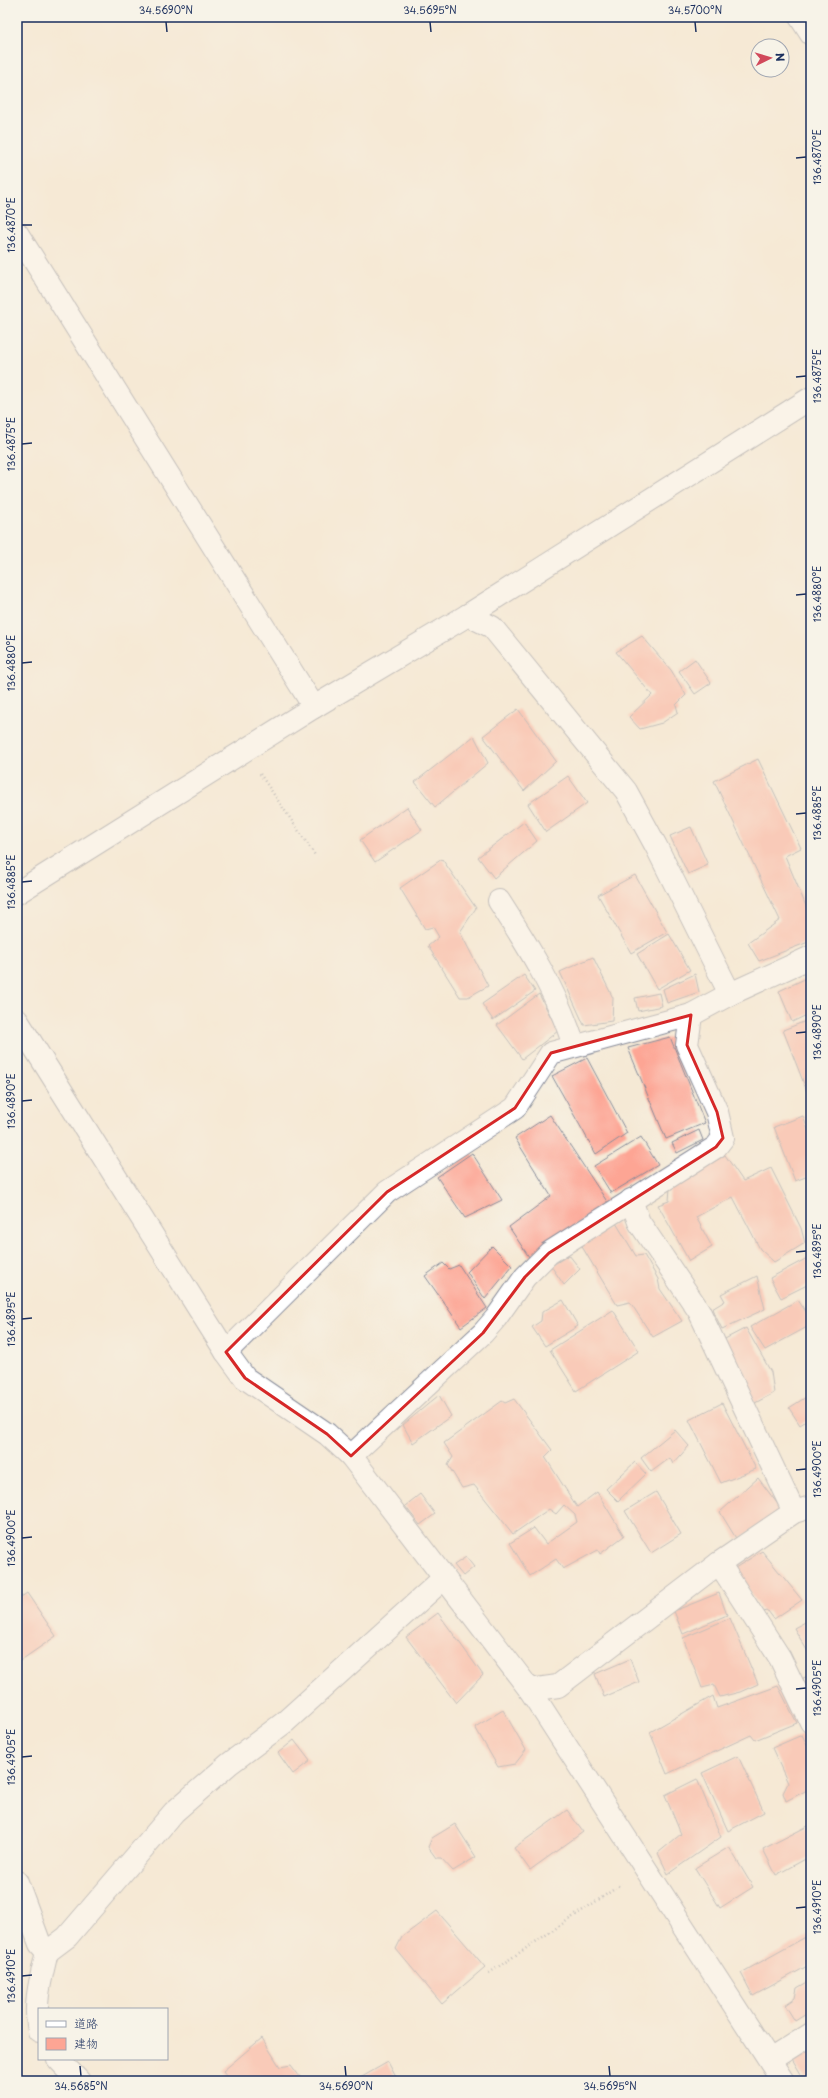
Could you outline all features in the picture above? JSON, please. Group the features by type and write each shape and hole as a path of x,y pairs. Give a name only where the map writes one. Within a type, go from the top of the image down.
{"street":[{"path":"800,17 811,34"},
{"path":"17,233 314,708"},
{"path":"17,893 244,751 468,615 811,398"},
{"path":"468,615 492,627 626,791 656,846 730,994"},
{"path":"499,901 526,942 567,1024 574,1046"},
{"path":"226,1352 387,1192 515,1108 551,1053 691,1015 730,994 811,957"},
{"path":"351,1456 483,1333 496,1318 525,1277 549,1253 716,1146 723,1138 717,1112 686,1045 691,1015"},
{"path":"17,1020 226,1352 246,1378 327,1434 351,1456 443,1579 530,1690 783,2081"},
{"path":"530,1690 558,1686 719,1563 802,1509 699,1311 639,1222 631,1200"},
{"path":"719,1563 780,1658 811,1722"},
{"path":"38,2026 36,2016 37,1998 47,1952 67,1936 174,1812 229,1764 284,1722 443,1579"},
{"path":"17,1882 40,1944 47,1952"},
{"path":"770,2060 811,2034"},
{"path":"59,2060 79,2081"}],"path":[{"path":"244,751 315,855"},
{"path":"489,1973 646,1868"}],"highlighted area":[{"path":"691,1015 687,1045 717,1112 723,1138 716,1147 549,1253 525,1277 483,1333 351,1456 327,1434 245,1378 226,1352 387,1192 515,1108 551,1053"}],"building":[{"path":"642,636 671,670 686,695 676,705 678,712 662,723 640,729 629,717 652,695 616,652"},
{"path":"695,659 711,683 695,694 679,671"},
{"path":"518,709 556,761 524,791 483,736"},
{"path":"474,736 488,763 435,807 415,782"},
{"path":"758,759 801,848 785,856 811,918 811,941 759,961 748,943 780,920 714,781"},
{"path":"568,776 587,803 546,832 528,804"},
{"path":"407,807 422,830 375,862 360,840"},
{"path":"524,822 537,841 494,878 478,857"},
{"path":"691,827 708,865 688,874 670,836"},
{"path":"442,859 476,908 460,932 488,986 468,997 460,997 428,946 439,937 433,927 425,929 400,888"},
{"path":"635,875 667,932 631,953 598,895"},
{"path":"669,934 690,970 657,989 637,954"},
{"path":"593,957 613,998 612,1021 584,1025 560,972"},
{"path":"695,974 699,992 667,1003 663,989"},
{"path":"524,975 535,991 493,1020 482,1004"},
{"path":"811,976 811,1013 792,1022 779,991"},
{"path":"659,993 662,1006 638,1011 635,998"},
{"path":"539,994 558,1031 522,1059 497,1025"},
{"path":"811,1019 811,1093 808,1094 783,1030"},
{"path":"670,1037 705,1123 666,1139 628,1048"},
{"path":"587,1058 627,1133 596,1154 552,1076"},
{"path":"550,1115 608,1203 529,1257 509,1227 551,1196 515,1138"},
{"path":"803,1116 811,1138 811,1175 795,1181 774,1127"},
{"path":"699,1130 703,1140 677,1153 672,1143"},
{"path":"641,1137 658,1165 611,1193 594,1166"},
{"path":"472,1153 502,1200 465,1218 437,1177"},
{"path":"725,1155 743,1181 771,1168 801,1228 805,1243 774,1262 760,1249 733,1197 696,1217 712,1247 689,1261 658,1205 669,1201 670,1188"},
{"path":"616,1223 636,1256 644,1255 658,1279 660,1289 682,1321 653,1337 630,1302 617,1305 581,1245"},
{"path":"492,1246 512,1266 485,1299 467,1272"},
{"path":"569,1255 580,1269 564,1285 551,1266"},
{"path":"811,1256 811,1283 781,1298 770,1278"},
{"path":"443,1263 449,1269 459,1265 487,1308 461,1327 425,1276"},
{"path":"757,1276 765,1309 722,1329 712,1309 725,1301 721,1294"},
{"path":"563,1300 578,1326 545,1346 532,1327 541,1321 542,1312"},
{"path":"798,1300 808,1315 811,1314 811,1330 809,1326 765,1350 750,1327"},
{"path":"613,1310 639,1351 576,1391 550,1350"},
{"path":"746,1328 771,1372 774,1393 755,1403 723,1340"},
{"path":"811,1394 811,1418 800,1425 789,1408"},
{"path":"439,1395 451,1416 413,1443 403,1425"},
{"path":"514,1399 552,1450 545,1457 577,1507 597,1492 624,1536 600,1554 598,1550 563,1569 556,1559 530,1576 510,1543 534,1528 546,1544 577,1522 575,1515 564,1505 556,1514 549,1509 513,1534 474,1485 462,1488 448,1465 453,1457 444,1443 502,1401 505,1403"},
{"path":"722,1403 756,1469 721,1483 689,1420"},
{"path":"675,1430 689,1446 673,1464 670,1458 651,1472 641,1458"},
{"path":"635,1462 646,1474 618,1501 606,1489"},
{"path":"758,1478 783,1511 737,1540 720,1512"},
{"path":"656,1492 681,1534 651,1553 625,1511"},
{"path":"420,1494 435,1514 420,1525 405,1506"},
{"path":"762,1551 802,1600 774,1619 768,1611 763,1612 735,1568"},
{"path":"466,1557 474,1567 463,1576 454,1565"},
{"path":"27,1593 56,1636 17,1663 17,1600"},
{"path":"719,1593 727,1615 683,1634 674,1611"},
{"path":"438,1613 483,1675 456,1703 406,1637"},
{"path":"730,1618 758,1684 740,1692 720,1697 714,1685 702,1688 683,1638"},
{"path":"811,1619 811,1657 794,1628"},
{"path":"630,1659 639,1682 604,1697 595,1674"},
{"path":"811,1675 811,1698 803,1678"},
{"path":"778,1686 797,1723 755,1740 751,1735 667,1774 650,1732 713,1696 717,1708"},
{"path":"503,1710 526,1750 515,1764 498,1767 475,1727"},
{"path":"802,1735 811,1752 811,1788 786,1801 783,1793 788,1783 772,1748"},
{"path":"294,1740 310,1761 293,1774 278,1753"},
{"path":"738,1756 764,1812 728,1831 702,1773"},
{"path":"697,1779 721,1837 668,1874 658,1853 681,1834 665,1795"},
{"path":"567,1810 583,1832 530,1870 514,1848"},
{"path":"455,1824 476,1857 453,1871 441,1858 436,1858 428,1847 432,1838"},
{"path":"810,1825 811,1856 776,1875 763,1849"},
{"path":"729,1847 753,1887 720,1908 695,1868"},
{"path":"437,1911 485,1967 442,2004 396,1949 402,1937"},
{"path":"811,1934 811,1964 753,1996 741,1973"},
{"path":"811,1980 811,2011 795,2021 785,2005 795,1998 797,1988"},
{"path":"262,2038 280,2067 291,2065 303,2081 231,2081 223,2071"},
{"path":"811,2046 811,2081 805,2081 791,2057"},
{"path":"388,2062 398,2081 355,2081"}]}
